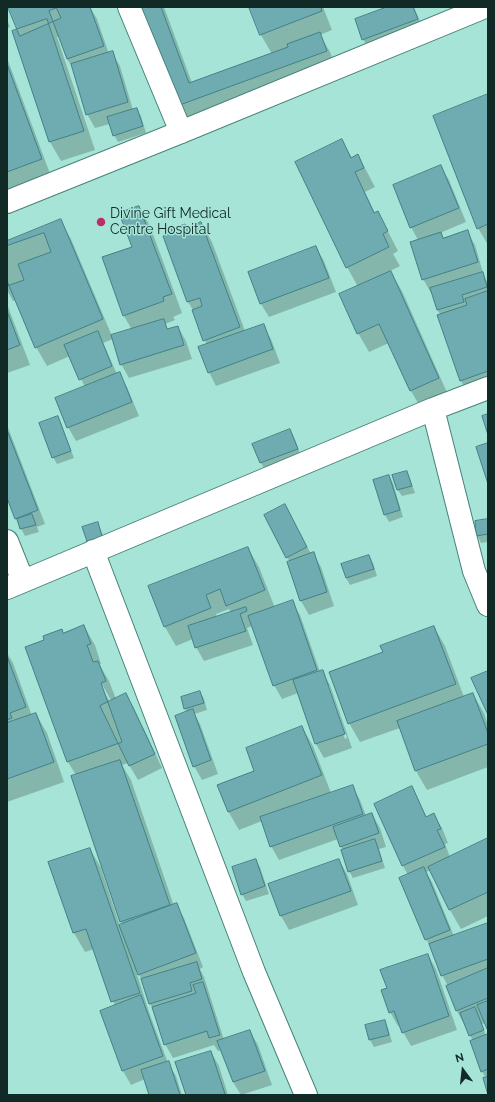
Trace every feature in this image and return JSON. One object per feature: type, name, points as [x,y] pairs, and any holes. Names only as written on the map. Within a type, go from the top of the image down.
[{"type":"street","points":[[129,7],[181,132]]},
{"type":"street","points":[[7,202],[486,7]]},
{"type":"street","points":[[7,541],[15,584],[433,409],[488,388]]},
{"type":"street","points":[[433,409],[474,571],[488,605]]},
{"type":"street","points":[[93,551],[251,964],[306,1095]]},
{"type":"building","points":[[8,7],[56,7],[61,18],[20,36]]},
{"type":"building","points":[[59,7],[90,7],[104,46],[67,59],[49,11]]},
{"type":"building","points":[[141,7],[161,7],[189,83],[288,47],[287,44],[320,32],[327,51],[177,106]]},
{"type":"building","points":[[249,7],[321,7],[322,11],[260,35]]},
{"type":"building","points":[[387,7],[413,7],[418,19],[362,40],[355,19]]},
{"type":"building","points":[[47,19],[84,131],[49,142],[12,31]]},
{"type":"building","points":[[113,51],[128,102],[86,115],[71,64]]},
{"type":"building","points":[[7,64],[42,159],[7,172]]},
{"type":"building","points":[[488,94],[488,224],[477,229],[433,116]]},
{"type":"building","points":[[137,108],[143,126],[113,136],[107,117]]},
{"type":"building","points":[[342,139],[351,158],[358,154],[364,168],[355,172],[374,213],[378,211],[388,231],[383,234],[389,247],[346,268],[295,162]]},
{"type":"building","points":[[441,165],[459,208],[410,228],[393,185]]},
{"type":"building","points":[[139,206],[172,294],[163,297],[164,301],[123,316],[102,257],[132,247],[119,213]]},
{"type":"building","points":[[61,219],[103,319],[35,348],[7,281],[7,241]]},
{"type":"building","points":[[201,222],[240,327],[203,341],[192,310],[202,306],[200,298],[187,302],[163,236],[172,232],[171,229],[185,224],[187,228]]},
{"type":"building","points":[[468,230],[478,262],[422,280],[410,242],[441,232],[443,238]]},
{"type":"building","points":[[44,233],[51,252],[18,264],[24,280],[7,286],[7,246]]},
{"type":"building","points":[[316,246],[329,278],[260,304],[248,272]]},
{"type":"building","points":[[391,271],[439,378],[410,391],[379,324],[357,334],[339,294]]},
{"type":"building","points":[[483,272],[487,287],[462,295],[464,302],[437,310],[430,288]]},
{"type":"building","points":[[488,291],[488,371],[460,381],[437,315],[467,305],[465,299]]},
{"type":"building","points":[[7,311],[20,345],[7,350]]},
{"type":"building","points":[[164,319],[167,329],[178,326],[184,345],[120,365],[111,335]]},
{"type":"building","points":[[264,324],[273,349],[208,373],[198,347]]},
{"type":"building","points":[[98,331],[112,366],[79,380],[64,345]]},
{"type":"building","points":[[120,372],[132,402],[67,428],[55,398]]},
{"type":"building","points":[[488,414],[488,435],[482,416]]},
{"type":"building","points":[[58,416],[71,451],[52,458],[39,423]]},
{"type":"building","points":[[290,429],[298,449],[260,463],[252,444]]},
{"type":"building","points":[[7,430],[38,510],[15,519],[7,498]]},
{"type":"building","points":[[488,443],[488,484],[476,447]]},
{"type":"building","points":[[407,471],[412,486],[397,490],[392,475]]},
{"type":"building","points":[[389,475],[400,510],[384,515],[373,480]]},
{"type":"building","points":[[285,504],[307,547],[286,558],[264,515]]},
{"type":"building","points":[[32,514],[36,525],[20,529],[17,519]]},
{"type":"building","points":[[488,519],[488,534],[476,536],[475,521]]},
{"type":"building","points":[[98,522],[103,540],[88,544],[82,527]]},
{"type":"building","points":[[248,547],[265,590],[226,606],[220,589],[206,595],[211,608],[164,627],[148,586]]},
{"type":"building","points":[[314,552],[327,592],[300,601],[287,562]]},
{"type":"building","points":[[369,555],[374,569],[346,578],[341,564]]},
{"type":"building","points":[[293,600],[317,670],[273,686],[248,616]]},
{"type":"building","points":[[246,607],[247,611],[240,614],[246,631],[195,648],[188,626]]},
{"type":"building","points":[[84,625],[91,644],[87,645],[93,662],[98,661],[106,681],[101,683],[122,742],[67,762],[25,647],[44,640],[43,636],[62,629],[63,633]]},
{"type":"building","points":[[434,626],[456,684],[348,724],[329,672],[383,652],[380,646]]},
{"type":"building","points":[[7,656],[26,707],[10,713],[12,718],[7,720]]},
{"type":"building","points":[[323,670],[345,734],[315,744],[293,680]]},
{"type":"building","points":[[488,671],[488,715],[471,678]]},
{"type":"building","points":[[200,691],[204,703],[184,709],[181,697]]},
{"type":"building","points":[[126,693],[155,754],[129,766],[100,706]]},
{"type":"building","points":[[473,693],[488,733],[488,744],[415,771],[397,721]]},
{"type":"building","points":[[193,709],[211,760],[193,767],[175,716]]},
{"type":"building","points":[[36,713],[54,762],[7,779],[7,723]]},
{"type":"building","points":[[302,726],[322,775],[228,812],[217,785],[254,771],[246,748]]},
{"type":"building","points":[[120,760],[170,905],[120,922],[71,776]]},
{"type":"building","points":[[353,785],[363,814],[270,847],[260,817]]},
{"type":"building","points":[[412,786],[426,817],[434,813],[441,829],[437,830],[445,847],[402,866],[374,804]]},
{"type":"building","points":[[372,813],[379,833],[340,847],[333,827]]},
{"type":"building","points":[[488,838],[488,892],[449,910],[428,867]]},
{"type":"building","points":[[375,839],[382,861],[348,872],[341,850]]},
{"type":"building","points":[[90,848],[140,993],[111,1002],[86,929],[73,933],[48,862]]},
{"type":"building","points":[[256,859],[265,886],[241,895],[232,867]]},
{"type":"building","points":[[339,859],[351,891],[280,916],[268,884]]},
{"type":"building","points":[[424,867],[450,930],[425,940],[399,878]]},
{"type":"building","points":[[177,903],[196,953],[138,975],[119,925]]},
{"type":"building","points":[[488,923],[488,959],[441,976],[429,944]]},
{"type":"building","points":[[428,954],[449,1016],[402,1033],[394,1011],[389,1013],[381,990],[387,988],[380,970]]},
{"type":"building","points":[[197,962],[202,979],[190,983],[192,991],[149,1004],[141,979]]},
{"type":"building","points":[[488,968],[488,998],[456,1011],[446,986]]},
{"type":"building","points":[[203,982],[220,1035],[209,1038],[207,1031],[164,1045],[152,1007],[196,993],[193,985]]},
{"type":"building","points":[[141,995],[163,1056],[122,1071],[100,1011]]},
{"type":"building","points":[[488,1001],[488,1029],[487,1029],[477,1005]]},
{"type":"building","points":[[475,1007],[484,1030],[469,1036],[460,1013]]},
{"type":"building","points":[[385,1020],[389,1035],[369,1040],[365,1025]]},
{"type":"building","points":[[250,1030],[265,1071],[233,1082],[217,1041]]},
{"type":"building","points":[[488,1034],[488,1069],[481,1072],[470,1041]]},
{"type":"building","points":[[211,1051],[225,1094],[186,1095],[175,1062]]},
{"type":"building","points":[[169,1061],[180,1095],[149,1095],[141,1070]]},
{"type":"building","points":[[488,1077],[488,1095],[483,1078]]},
{"type":"place","name":"Divine Gift Medical Centre Hospital","points":[[101,222]]}]
